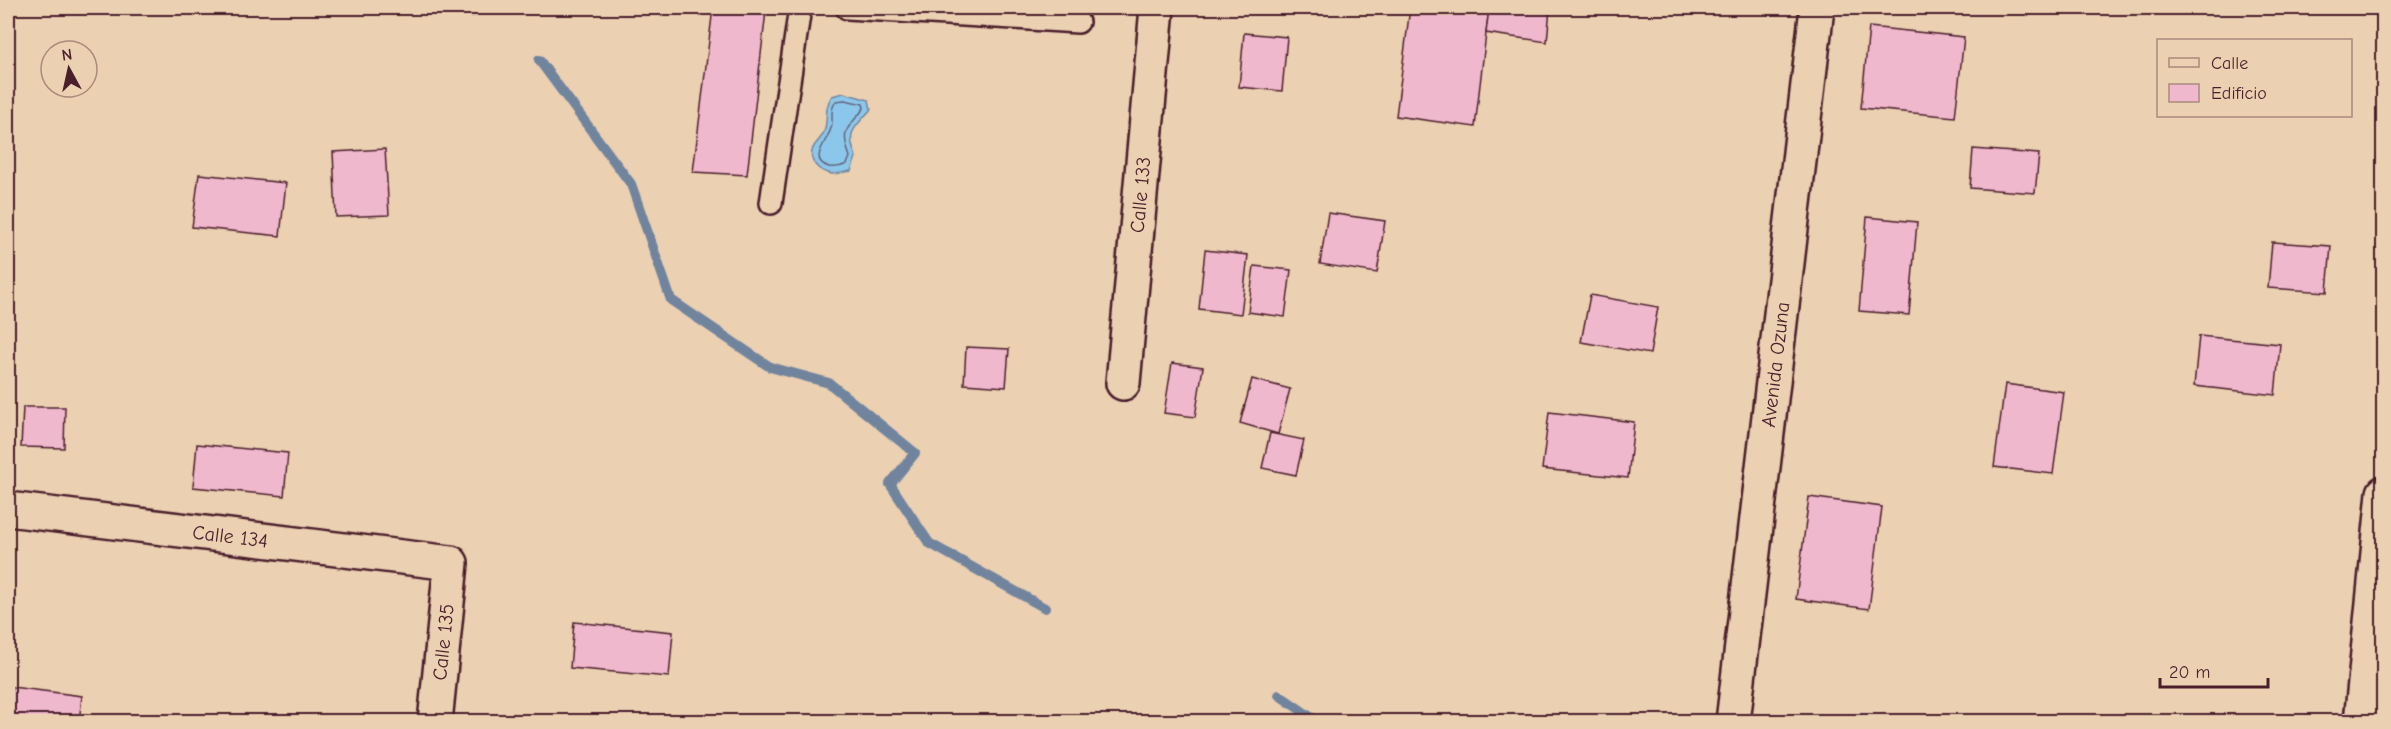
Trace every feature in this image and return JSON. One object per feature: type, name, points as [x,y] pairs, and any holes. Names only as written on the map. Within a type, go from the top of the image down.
[{"type":"street","name":"Calle 133","points":[[1123,383],[1157,8]]},
{"type":"street","name":"Avenida Ozuna","points":[[1733,722],[1817,8]]},
{"type":"street","points":[[2361,722],[2384,493]]},
{"type":"street","name":"Calle 134","points":[[8,509],[451,563]]},
{"type":"street","name":"Calle 135","points":[[435,722],[451,563]]},
{"type":"lane","points":[[771,203],[800,8]]},
{"type":"lane","points":[[847,8],[1078,22]]},
{"type":"water","points":[[844,93],[869,100],[871,109],[853,130],[851,141],[856,157],[851,171],[832,174],[816,166],[812,153],[824,132],[829,101],[832,96]]},
{"type":"building","points":[[713,8],[766,11],[747,175],[693,172]]},
{"type":"building","points":[[740,8],[767,8],[766,11]]},
{"type":"building","points":[[1410,8],[1489,8],[1475,127],[1396,116]]},
{"type":"building","points":[[1489,8],[1550,8],[1547,42],[1486,33]]},
{"type":"building","points":[[1869,27],[1964,37],[1955,117],[1861,108]]},
{"type":"building","points":[[1244,33],[1287,37],[1282,91],[1239,87]]},
{"type":"building","points":[[385,149],[389,215],[336,217],[333,152]]},
{"type":"building","points":[[1973,149],[2039,154],[2035,193],[1970,188]]},
{"type":"building","points":[[199,174],[286,183],[280,236],[192,227]]},
{"type":"building","points":[[1328,213],[1385,221],[1377,273],[1320,264]]},
{"type":"building","points":[[1867,217],[1917,222],[1909,315],[1859,311]]},
{"type":"building","points":[[2272,242],[2331,246],[2327,292],[2268,288]]},
{"type":"building","points":[[1205,250],[1248,255],[1241,314],[1199,309]]},
{"type":"building","points":[[8,258],[11,259],[8,288]]},
{"type":"building","points":[[1254,266],[1291,270],[1285,317],[1248,312]]},
{"type":"building","points":[[1590,295],[1658,307],[1650,354],[1581,342]]},
{"type":"building","points":[[2199,336],[2280,344],[2275,395],[2194,386]]},
{"type":"building","points":[[966,347],[1009,349],[1006,387],[964,384]]},
{"type":"building","points":[[1172,363],[1203,367],[1195,417],[1164,413]]},
{"type":"building","points":[[1252,379],[1290,389],[1278,434],[1240,423]]},
{"type":"building","points":[[2005,384],[2064,392],[2053,474],[1994,467]]},
{"type":"building","points":[[23,407],[65,407],[64,448],[21,447]]},
{"type":"building","points":[[1549,412],[1634,422],[1628,478],[1542,469]]},
{"type":"building","points":[[1270,433],[1304,440],[1296,475],[1262,468]]},
{"type":"building","points":[[197,444],[288,453],[284,496],[193,487]]},
{"type":"building","points":[[1809,497],[1882,507],[1869,609],[1796,599]]},
{"type":"building","points":[[574,622],[673,632],[669,677],[570,668]]},
{"type":"building","points":[[12,687],[82,696],[79,722],[8,722]]},
{"type":"waterway","points":[[465,8],[473,12]]},
{"type":"waterway","points":[[539,60],[631,184],[671,300],[770,367],[829,383],[915,453],[890,484],[929,543],[1045,608]]},
{"type":"waterway","points":[[1279,695],[1318,722]]}]
